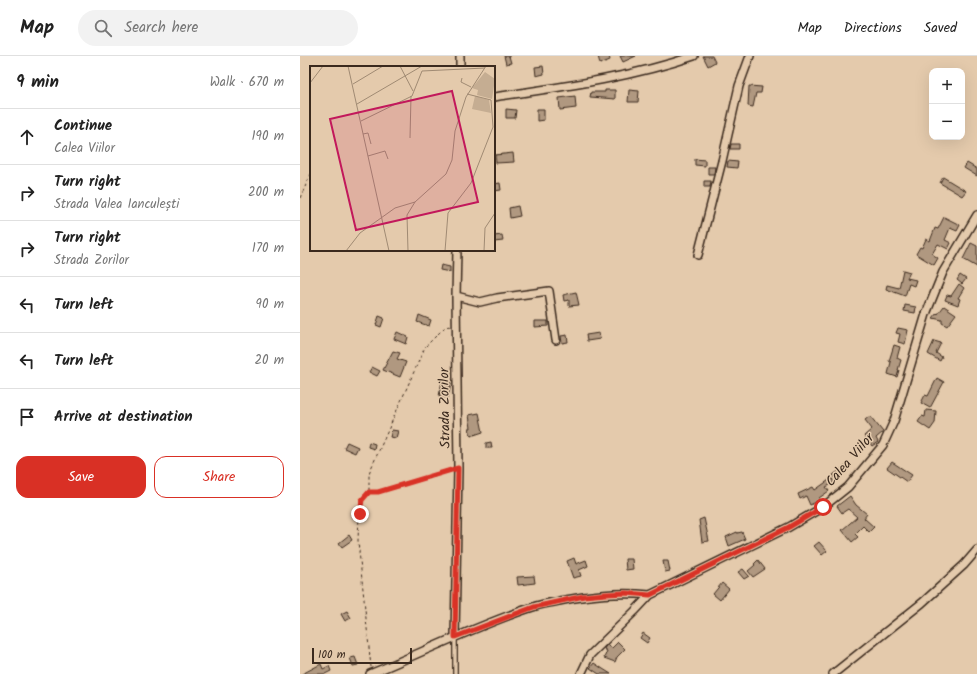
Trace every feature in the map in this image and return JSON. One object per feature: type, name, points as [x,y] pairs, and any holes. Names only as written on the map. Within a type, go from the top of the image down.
[{"type":"street","points":[[495,97],[586,83],[648,69],[694,56]]},
{"type":"street","points":[[698,255],[739,86],[750,56]]},
{"type":"street","name":"Calea Viilor","points":[[581,674],[590,655],[636,611],[650,595],[789,527],[823,507],[848,487],[883,445],[894,421],[926,314],[943,272],[977,216]]},
{"type":"street","name":"Strada Zorilor","points":[[455,637],[458,468],[457,251]]},
{"type":"street","points":[[456,296],[480,302],[497,298],[549,291],[556,340]]},
{"type":"street","points":[[832,674],[922,603],[964,566],[977,550]]},
{"type":"street","points":[[371,674],[455,637],[534,607],[584,596],[626,593],[650,595]]},
{"type":"lane","points":[[455,637],[455,674]]},
{"type":"path","points":[[300,198],[310,176]]},
{"type":"path","points":[[371,674],[358,541],[362,500],[369,492],[369,473],[425,347],[445,327],[457,326]]},
{"type":"path","points":[[369,492],[378,492],[458,468]]},
{"type":"building","points":[[504,56],[509,56],[511,63],[506,64]]},
{"type":"building","points":[[598,56],[609,56],[610,60],[600,64]]},
{"type":"building","points":[[620,56],[636,56],[623,62]]},
{"type":"building","points":[[703,56],[712,56],[715,62],[708,66]]},
{"type":"building","points":[[543,66],[544,74],[536,76],[535,67]]},
{"type":"building","points":[[749,86],[762,87],[761,93],[756,93],[753,107],[748,106]]},
{"type":"building","points":[[605,90],[615,90],[615,99],[590,97],[591,92],[605,92]]},
{"type":"building","points":[[629,90],[639,91],[638,102],[628,102]]},
{"type":"building","points":[[575,96],[576,108],[560,110],[559,98]]},
{"type":"building","points":[[506,109],[516,110],[515,118],[506,118]]},
{"type":"building","points":[[537,109],[544,109],[544,120],[537,121]]},
{"type":"building","points":[[731,144],[739,144],[739,149],[730,149]]},
{"type":"building","points":[[513,153],[514,162],[496,163],[495,155]]},
{"type":"building","points":[[695,159],[705,160],[705,166],[695,165]]},
{"type":"building","points":[[728,161],[738,162],[737,168],[727,167]]},
{"type":"building","points":[[967,163],[977,169],[977,176],[964,168]]},
{"type":"building","points":[[708,167],[715,167],[714,174],[708,174]]},
{"type":"building","points":[[943,177],[966,191],[962,196],[940,183]]},
{"type":"building","points":[[704,181],[711,181],[710,187],[704,187]]},
{"type":"building","points":[[500,183],[501,190],[495,191],[495,184]]},
{"type":"building","points":[[518,206],[520,216],[510,218],[509,208]]},
{"type":"building","points":[[944,217],[960,225],[957,231],[950,228],[945,240],[951,243],[948,249],[938,244],[932,254],[938,258],[934,265],[916,254],[920,247],[922,248],[926,239],[930,241],[935,228],[938,229]]},
{"type":"building","points":[[502,235],[503,241],[495,242],[495,236]]},
{"type":"building","points":[[971,243],[977,246],[977,267],[963,259]]},
{"type":"building","points":[[441,265],[450,267],[450,272],[440,270]]},
{"type":"building","points":[[903,270],[910,272],[907,278],[916,280],[914,286],[909,284],[905,296],[886,289],[887,285],[899,288]]},
{"type":"building","points":[[960,275],[966,279],[962,284],[957,280]]},
{"type":"building","points":[[959,284],[964,288],[958,298],[960,299],[958,305],[945,300],[947,295],[951,296]]},
{"type":"building","points":[[576,292],[579,305],[569,306],[569,300],[564,301],[563,295]]},
{"type":"building","points":[[905,305],[916,307],[915,313],[904,311]]},
{"type":"building","points":[[944,306],[956,314],[947,326],[942,323],[942,320],[933,318]]},
{"type":"building","points":[[419,315],[431,320],[429,326],[417,322]]},
{"type":"building","points":[[379,316],[384,318],[381,327],[376,325]]},
{"type":"building","points":[[535,321],[548,321],[548,326],[535,327]]},
{"type":"building","points":[[898,328],[908,330],[905,344],[898,342],[900,334],[896,333]]},
{"type":"building","points":[[397,332],[408,337],[406,344],[394,339]]},
{"type":"building","points":[[599,333],[600,339],[587,341],[586,335]]},
{"type":"building","points":[[567,335],[568,342],[562,343],[561,336]]},
{"type":"building","points":[[934,341],[941,343],[936,353],[942,357],[940,361],[928,354]]},
{"type":"building","points":[[894,345],[900,347],[897,358],[901,360],[897,377],[888,374],[891,362],[889,361]]},
{"type":"building","points":[[393,351],[400,353],[397,359],[406,362],[400,377],[383,370]]},
{"type":"building","points":[[372,367],[380,371],[377,376],[369,372]]},
{"type":"building","points":[[937,378],[944,382],[930,408],[921,403],[925,395],[928,396]]},
{"type":"building","points":[[442,381],[451,383],[448,398],[439,396]]},
{"type":"building","points":[[926,410],[936,411],[935,423],[930,430],[918,422],[922,416],[925,417]]},
{"type":"building","points":[[479,413],[483,432],[471,436],[469,428],[471,428],[469,415]]},
{"type":"building","points":[[870,416],[883,432],[876,438],[878,442],[872,446],[864,436],[872,429],[865,420]]},
{"type":"building","points":[[392,430],[398,431],[396,438],[390,437]]},
{"type":"building","points":[[347,442],[358,447],[355,453],[344,448]]},
{"type":"building","points":[[369,442],[375,444],[374,449],[368,447]]},
{"type":"building","points":[[491,442],[492,448],[486,448],[486,443]]},
{"type":"building","points":[[892,462],[912,475],[907,482],[887,468]]},
{"type":"building","points":[[846,466],[848,469],[836,479],[833,475]]},
{"type":"building","points":[[832,478],[834,483],[826,487],[829,491],[819,498],[820,500],[810,505],[806,496],[800,499],[798,494],[813,487],[815,490]]},
{"type":"building","points":[[850,496],[856,505],[867,514],[864,518],[874,527],[869,532],[863,526],[855,534],[858,537],[852,542],[842,530],[857,517],[848,509],[842,513],[837,506]]},
{"type":"building","points":[[704,518],[709,541],[702,542],[699,520]]},
{"type":"building","points":[[737,532],[742,532],[745,539],[729,546],[726,537]]},
{"type":"building","points":[[349,535],[352,540],[342,547],[339,543]]},
{"type":"building","points":[[819,542],[827,551],[822,555],[814,546]]},
{"type":"building","points":[[574,558],[576,564],[586,560],[588,566],[579,570],[581,576],[573,578],[567,561]]},
{"type":"building","points":[[625,559],[632,559],[633,569],[626,570]]},
{"type":"building","points":[[758,560],[765,569],[753,577],[748,571]]},
{"type":"building","points":[[663,561],[668,561],[670,571],[665,572]]},
{"type":"building","points":[[743,569],[749,576],[744,579],[738,572]]},
{"type":"building","points":[[534,576],[535,583],[518,585],[517,577]]},
{"type":"building","points":[[722,583],[729,589],[720,600],[713,594]]},
{"type":"building","points":[[347,611],[351,618],[345,621],[341,614]]},
{"type":"building","points":[[643,633],[650,638],[647,643],[640,638]]},
{"type":"building","points":[[618,642],[625,649],[617,657],[615,662],[604,658],[607,651],[604,649],[605,647],[607,645],[612,648]]},
{"type":"building","points":[[355,657],[358,665],[353,666],[350,658]]},
{"type":"building","points":[[594,663],[611,674],[599,674],[590,668]]},
{"type":"building","points":[[321,664],[323,669],[329,666],[331,671],[325,674],[302,674]]},
{"type":"route","points":[[360,514],[362,500],[369,492],[378,492],[458,468],[455,637],[534,607],[584,596],[626,593],[650,595],[789,527],[823,507]]}]
